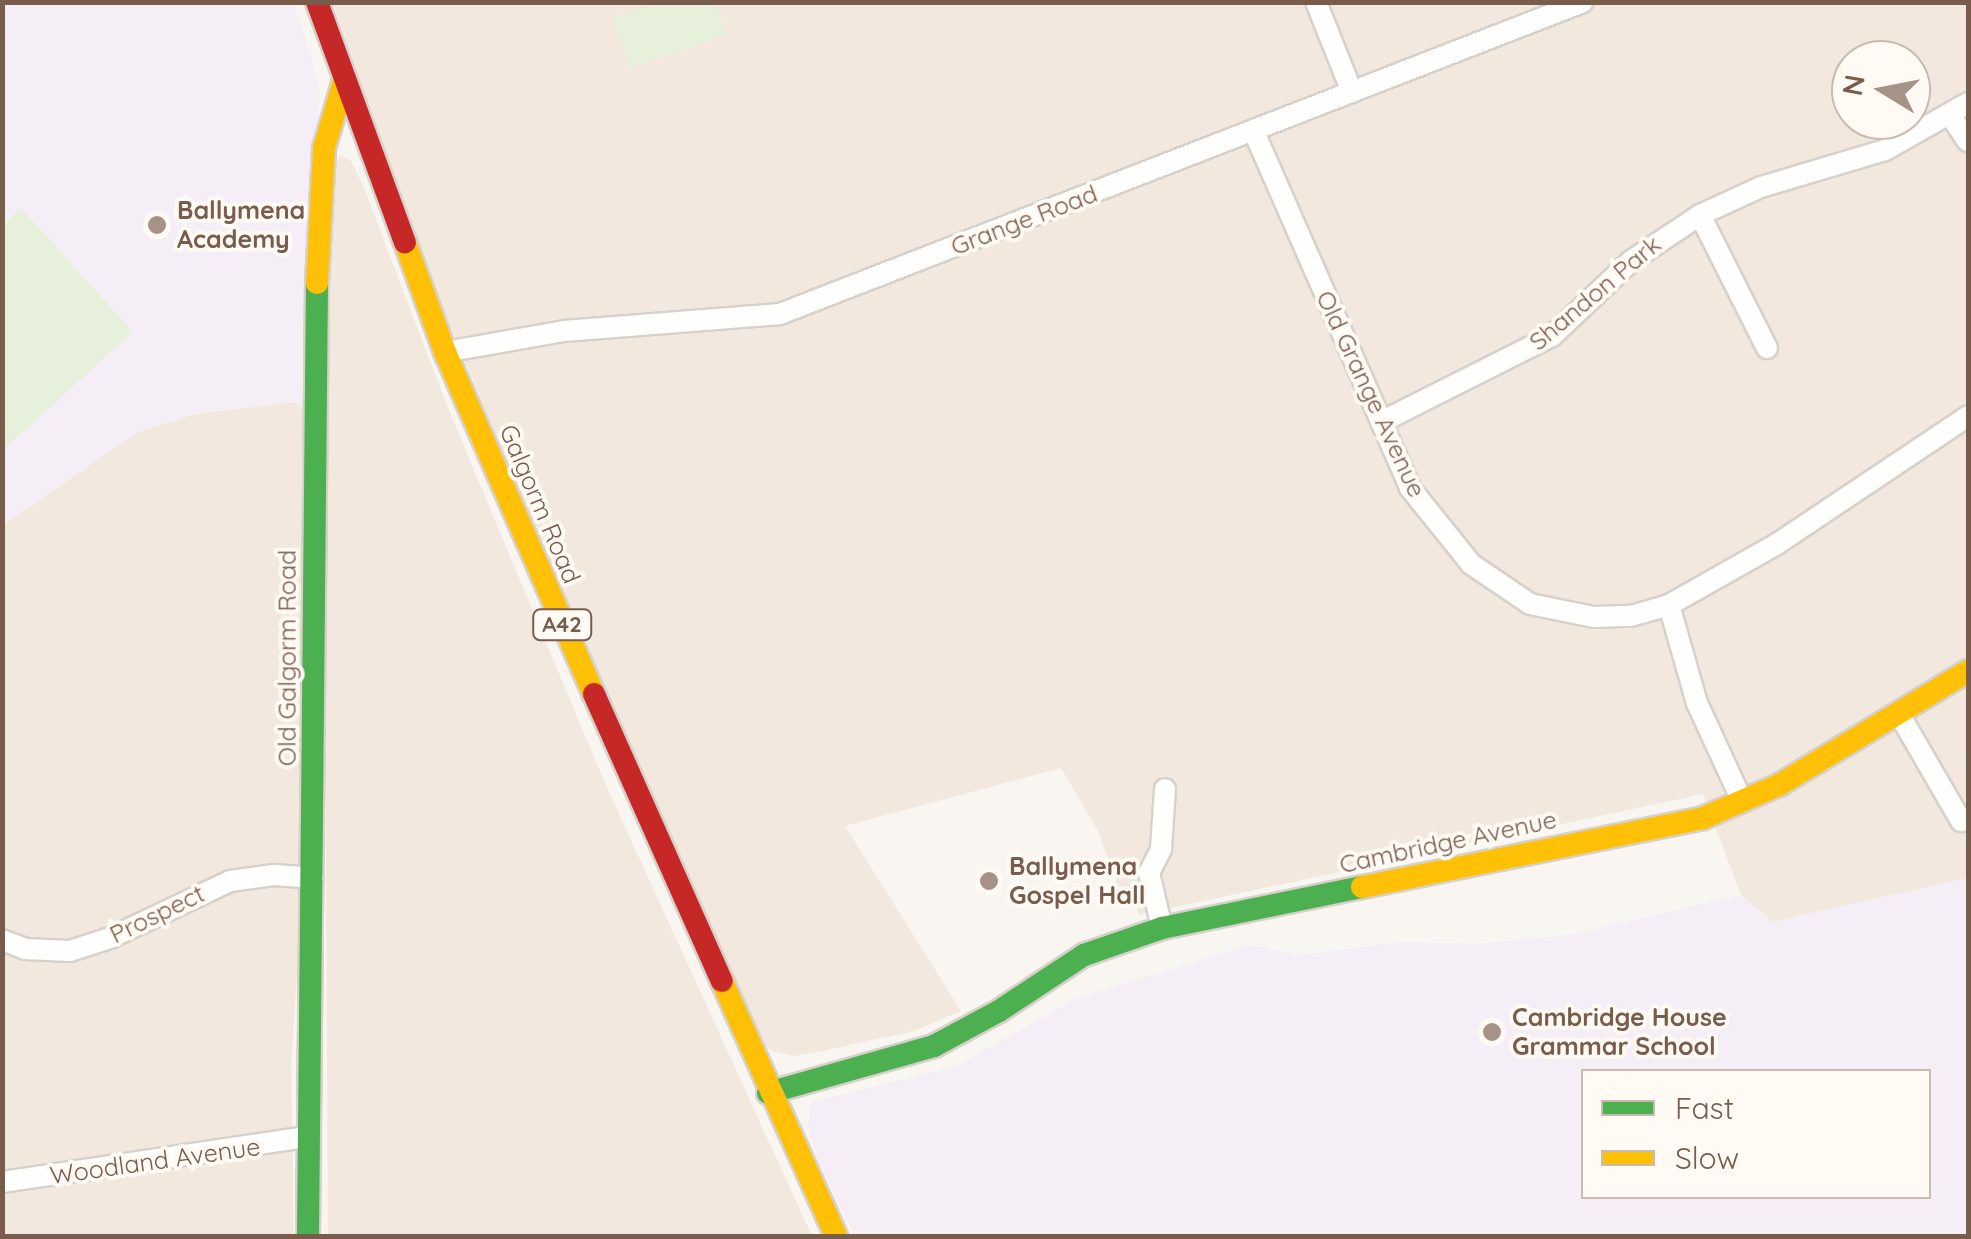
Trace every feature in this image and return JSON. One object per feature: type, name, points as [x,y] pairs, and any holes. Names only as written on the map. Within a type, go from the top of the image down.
[{"type":"street","name":"Galgorm Road","points":[[317,2],[343,84],[445,352],[768,1093],[836,1236]]},
{"type":"street","points":[[1316,2],[1352,92]]},
{"type":"street","name":"Grange Road","points":[[445,352],[564,330],[780,314],[1583,2]]},
{"type":"street","name":"Old Galgorm Road","points":[[308,1236],[317,267],[324,148],[343,84]]},
{"type":"street","name":"Shandon Park","points":[[1381,422],[1552,336],[1631,261],[1700,215],[1761,187],[1850,164],[1950,116],[1968,103]]},
{"type":"street","points":[[1950,116],[1968,142]]},
{"type":"street","name":"Old Grange Avenue","points":[[1254,132],[1410,488],[1444,535],[1500,587],[1530,604],[1594,618],[1631,616],[1669,605],[1777,544],[1968,416]]},
{"type":"street","points":[[1700,215],[1768,348]]},
{"type":"street","points":[[1669,605],[1697,703],[1742,801]]},
{"type":"street","name":"Cambridge Avenue","points":[[768,1093],[934,1046],[999,1011],[1084,955],[1162,928],[1703,818],[1779,785],[1968,671]]},
{"type":"street","points":[[1899,714],[1961,821]]},
{"type":"street","points":[[1162,928],[1149,873],[1162,849],[1165,789]]},
{"type":"street","name":"Prospect","points":[[2,940],[25,949],[70,951],[110,938],[230,881],[274,875],[313,878]]},
{"type":"street","name":"Woodland Avenue","points":[[2,1182],[306,1137]]},
{"type":"shaded area","name":"Ballymena Academy","points":[[3,3],[294,3],[320,88],[304,410],[294,402],[196,414],[138,432],[3,525]]},
{"type":"shaded area","points":[[333,3],[1968,3],[1968,878],[1772,922],[1741,895],[1703,794],[1138,915],[1137,899],[1122,897],[1098,831],[1061,768],[845,826],[961,1011],[914,1031],[794,1056],[772,1051],[762,1043],[604,694],[418,248]]},
{"type":"shaded area","points":[[341,155],[351,161],[364,188],[448,408],[604,781],[812,1236],[328,1236],[325,693],[331,208],[336,163]]},
{"type":"shaded area","points":[[295,401],[304,410],[297,973],[291,1069],[294,1236],[3,1236],[2,525],[138,432],[196,414]]},
{"type":"shaded area","name":"Cambridge House Grammar School","points":[[1968,878],[1968,1236],[855,1236],[817,1160],[808,1128],[812,1102],[955,1067],[1077,998],[1250,945],[1302,955],[1402,942],[1475,944],[1570,935],[1741,895],[1772,922]]},
{"type":"green space","points":[[658,2],[715,3],[726,35],[630,68],[612,18]]},
{"type":"green space","points":[[21,208],[133,332],[3,450],[3,225]]},
{"type":"traffic: fast","points":[[308,1236],[317,283]]},
{"type":"traffic: fast","points":[[768,1093],[934,1046],[999,1011],[1084,955],[1162,928],[1362,887]]},
{"type":"traffic: slow","points":[[317,283],[324,148],[343,84]]},
{"type":"traffic: slow","points":[[405,242],[445,352],[594,694]]},
{"type":"traffic: slow","points":[[1362,887],[1703,818],[1779,785],[1968,671]]},
{"type":"traffic: slow","points":[[722,981],[836,1236]]},
{"type":"traffic: jam","points":[[317,2],[405,242]]},
{"type":"traffic: jam","points":[[594,694],[722,981]]},
{"type":"place","name":"Ballymena Academy","points":[[157,225]]},
{"type":"place","name":"Ballymena Gospel Hall","points":[[989,881]]},
{"type":"place","name":"Cambridge House Grammar School","points":[[1492,1032]]}]
